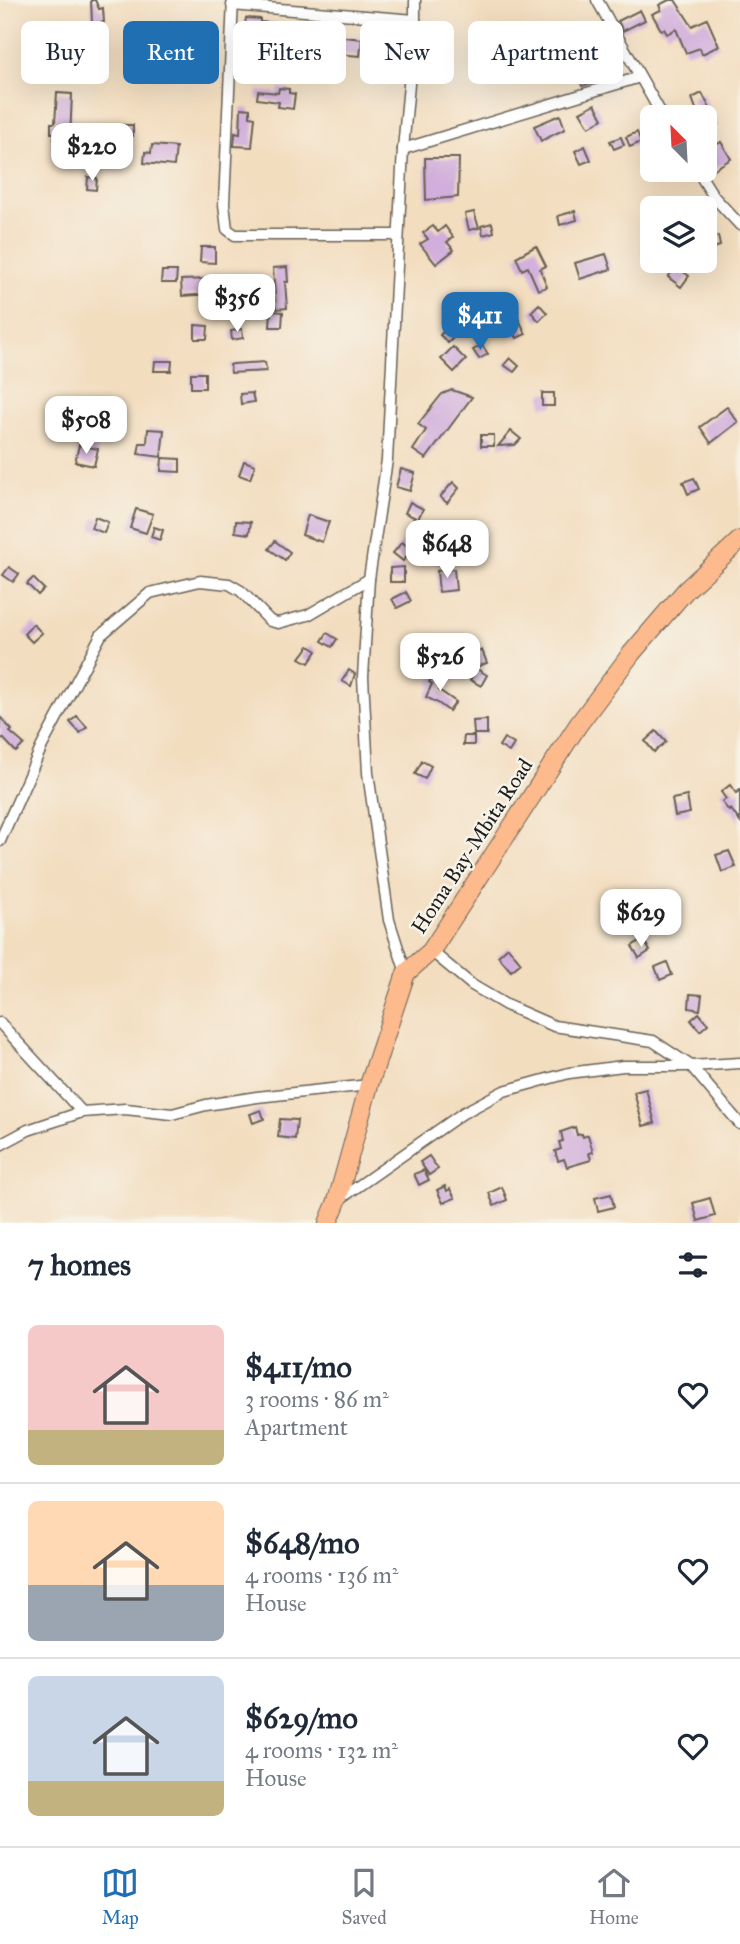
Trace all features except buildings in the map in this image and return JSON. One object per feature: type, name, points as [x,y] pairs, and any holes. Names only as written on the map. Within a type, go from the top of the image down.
[{"type":"highway","name":"Homa Bay-Mbita Road","points":[[406,973],[431,951],[578,725],[631,654],[687,590],[740,540]]},
{"type":"highway","points":[[328,1223],[406,973]]},
{"type":"street","points":[[406,973],[389,920],[368,773],[363,677],[364,625],[369,579],[387,460],[403,149],[415,0]]},
{"type":"street","points":[[597,0],[656,105]]},
{"type":"street","points":[[398,235],[235,235],[227,229],[224,204],[232,2],[415,20]]},
{"type":"street","points":[[403,149],[640,77]]},
{"type":"street","points":[[705,182],[714,197],[740,225]]},
{"type":"street","points":[[0,841],[42,746],[100,635],[150,593],[200,582],[229,584],[241,591],[270,621],[278,623],[308,615],[369,579]]},
{"type":"street","points":[[431,951],[472,985],[506,1005],[554,1026],[653,1041],[691,1066],[740,1124]]},
{"type":"street","points":[[0,1023],[82,1112]]},
{"type":"street","points":[[337,1201],[463,1113],[504,1091],[569,1073],[623,1066],[740,1063]]},
{"type":"street","points":[[0,1145],[28,1130],[82,1112],[125,1109],[172,1114],[206,1105],[257,1097],[369,1085]]}]
